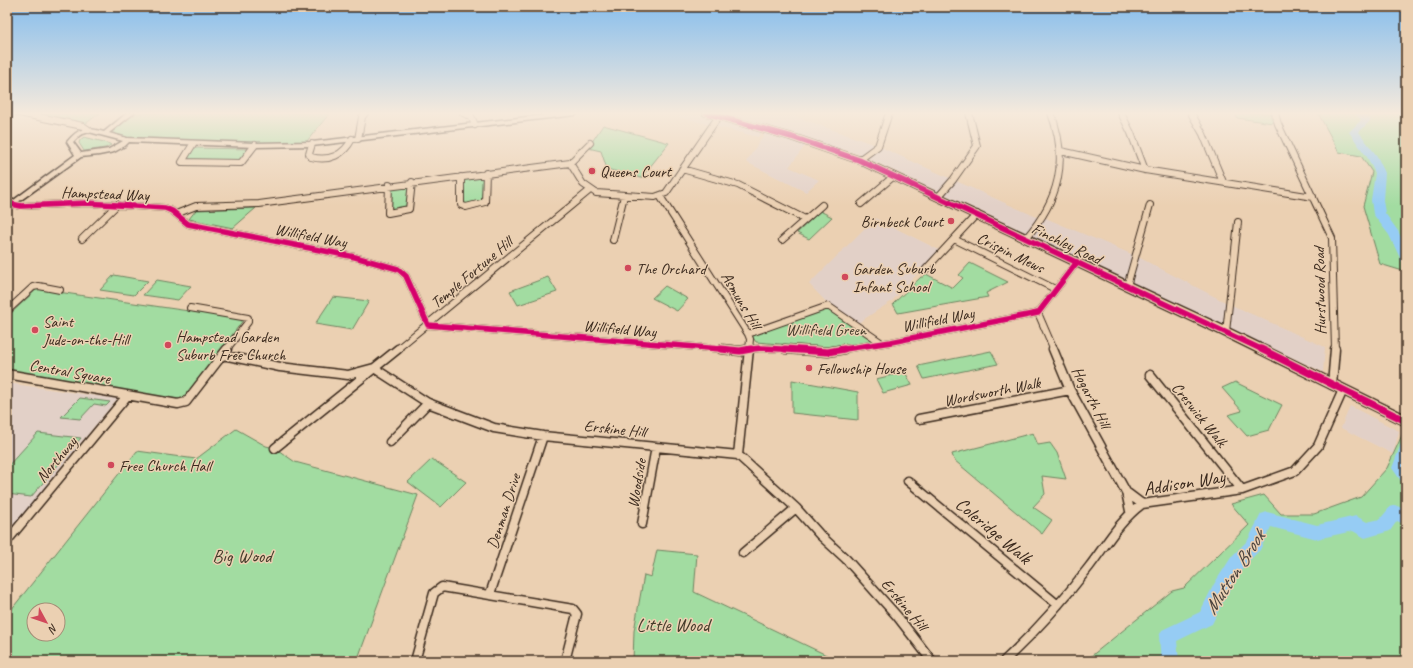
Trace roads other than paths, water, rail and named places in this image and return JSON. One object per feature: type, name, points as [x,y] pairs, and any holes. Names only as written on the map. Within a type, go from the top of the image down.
[{"type":"main road","name":"Finchley Road","points":[[813,144],[859,160],[939,196],[1226,332],[1406,421]]},
{"type":"street","points":[[72,144],[79,155]]},
{"type":"street","points":[[8,205],[79,155],[111,151],[122,147],[124,144]]},
{"type":"street","points":[[193,144],[182,162],[241,163],[255,145]]},
{"type":"street","points":[[204,144],[302,144]]},
{"type":"street","points":[[312,144],[309,154],[311,157],[322,158],[342,154],[351,144]]},
{"type":"street","points":[[176,214],[196,206],[258,204],[412,182],[570,163],[589,144]]},
{"type":"street","points":[[570,163],[585,188],[589,191],[624,196],[660,196],[666,193],[699,144]]},
{"type":"street","points":[[859,160],[879,144]]},
{"type":"street","points":[[939,196],[953,180],[977,146],[977,144]]},
{"type":"street","points":[[1026,238],[1043,216],[1055,192],[1060,171],[1061,151],[1060,144]]},
{"type":"street","points":[[1135,144],[1145,170]]},
{"type":"street","points":[[1207,144],[1222,182]]},
{"type":"street","name":"Hurstwood Road","points":[[1288,144],[1332,238],[1334,250],[1335,352],[1332,385]]},
{"type":"street","points":[[1061,151],[1145,170],[1313,197]]},
{"type":"street","points":[[682,169],[738,185],[805,219]]},
{"type":"street","points":[[461,177],[461,204],[466,207],[485,202],[486,173]]},
{"type":"street","points":[[861,204],[894,176]]},
{"type":"street","points":[[390,185],[388,213],[409,209],[412,182]]},
{"type":"street","name":"Temple Fortune Hill","points":[[275,448],[428,325],[589,191]]},
{"type":"street","points":[[613,240],[624,196]]},
{"type":"street","name":"Asmuns Hill","points":[[660,196],[748,334],[750,344],[744,415],[738,455]]},
{"type":"street","name":"Hampstead Way","points":[[8,205],[21,206],[87,203],[118,204],[165,208],[176,214]]},
{"type":"street","points":[[82,239],[118,204]]},
{"type":"street","points":[[782,240],[822,205]]},
{"type":"street","points":[[1127,286],[1150,205]]},
{"type":"street","name":"Willifield Way","points":[[176,214],[182,221],[188,224],[355,257],[398,269],[406,276],[428,325],[732,351],[761,348],[828,352],[1038,313]]},
{"type":"street","points":[[926,269],[977,214]]},
{"type":"street","points":[[1226,332],[1238,222]]},
{"type":"street","name":"Crispin Mews","points":[[954,240],[1055,289]]},
{"type":"street","points":[[1038,313],[1077,262]]},
{"type":"street","points":[[7,311],[33,287],[39,286],[60,290]]},
{"type":"street","name":"Willifield Way","points":[[748,334],[828,306],[882,343]]},
{"type":"street","points":[[190,308],[248,318],[248,322],[223,355],[280,367],[348,375],[374,368]]},
{"type":"street","name":"Hogarth Hill","points":[[1038,313],[1070,390],[1126,492],[1130,511]]},
{"type":"street","name":"Central Square","points":[[7,374],[178,404],[186,402],[223,355]]},
{"type":"street","name":"Erskine Hill","points":[[374,368],[428,402],[494,428],[543,436],[738,455],[796,508],[820,535],[846,559],[932,661]]},
{"type":"street","name":"Creswick Walk","points":[[1150,375],[1242,490]]},
{"type":"street","name":"Wordsworth Walk","points":[[919,419],[1070,390]]},
{"type":"street","name":"Addison Way","points":[[1004,661],[1058,605],[1090,567],[1130,511],[1142,504],[1242,490],[1295,471],[1318,446],[1343,390]]},
{"type":"street","name":"Northway","points":[[7,541],[127,396]]},
{"type":"street","points":[[390,442],[428,402]]},
{"type":"street","name":"Denman Drive","points":[[490,594],[543,436]]},
{"type":"street","name":"Woodside","points":[[642,524],[656,448]]},
{"type":"street","name":"Coleridge Walk","points":[[908,481],[1058,605]]},
{"type":"street","name":"Hogarth Hill","points":[[1126,492],[1142,504]]},
{"type":"street","points":[[743,553],[796,508]]},
{"type":"street","points":[[415,661],[434,593],[442,587],[573,608],[577,611],[565,661]]},
{"type":"waterway","name":"Mutton Brook","points":[[1363,144],[1372,156],[1380,173],[1380,185],[1377,200],[1379,214],[1394,234],[1406,259]]},
{"type":"waterway","name":"Mutton Brook","points":[[1406,448],[1399,468],[1406,476]]},
{"type":"waterway","name":"Mutton Brook","points":[[1170,661],[1168,636],[1206,618],[1220,590],[1238,561],[1254,545],[1267,519],[1317,532],[1356,523],[1365,531],[1373,527],[1384,526],[1395,512],[1406,518]]},
{"type":"place","name":"Queens Court","points":[[592,171]]},
{"type":"place","name":"Birnbeck Court","points":[[951,221]]},
{"type":"place","name":"The Orchard","points":[[628,268]]},
{"type":"place","name":"Garden Suburb Infant School","points":[[845,277]]},
{"type":"place","name":"Saint Jude-on-the-Hill","points":[[35,330]]},
{"type":"place","name":"Hampstead Garden Suburb Free Church","points":[[168,345]]},
{"type":"place","name":"Fellowship House","points":[[809,368]]},
{"type":"place","name":"Free Church Hall","points":[[111,465]]},
{"type":"park label","name":"Willifield Green","points":[[826,329]]},
{"type":"park label","name":"Big Wood","points":[[242,555]]},
{"type":"park label","name":"Little Wood","points":[[673,624]]}]
